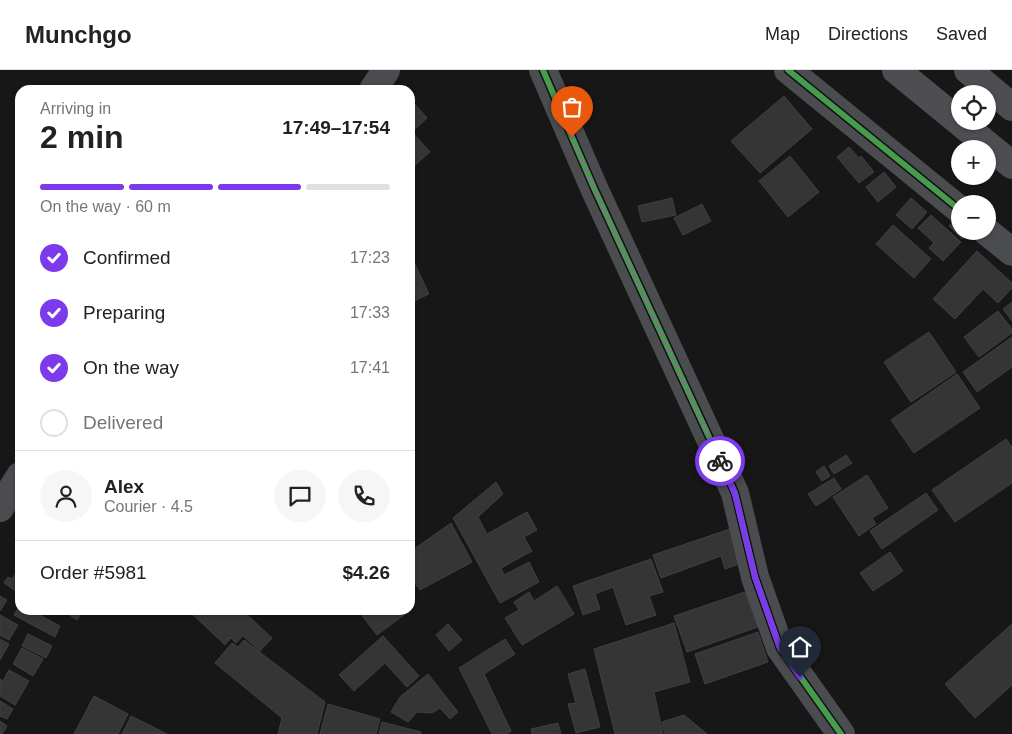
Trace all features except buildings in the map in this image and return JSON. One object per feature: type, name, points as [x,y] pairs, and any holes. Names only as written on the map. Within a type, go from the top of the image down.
[{"type":"highway","points":[[896,70],[1012,165]]},
{"type":"highway","points":[[968,70],[1012,107]]},
{"type":"street","points":[[376,85],[386,70]]},
{"type":"street","points":[[543,70],[594,188],[735,494],[755,577],[780,648],[841,734]]},
{"type":"street","points":[[788,70],[951,203]]},
{"type":"street","points":[[996,239],[1012,252]]},
{"type":"street","points":[[0,508],[15,484]]},
{"type":"cycle path","points":[[543,70],[594,188],[735,493],[755,577],[780,648],[841,734]]},
{"type":"cycle path","points":[[788,70],[951,203]]},
{"type":"way so far","points":[[572,137],[720,461]]},
{"type":"route","points":[[720,461],[735,494],[755,577],[780,648],[800,677]]}]
